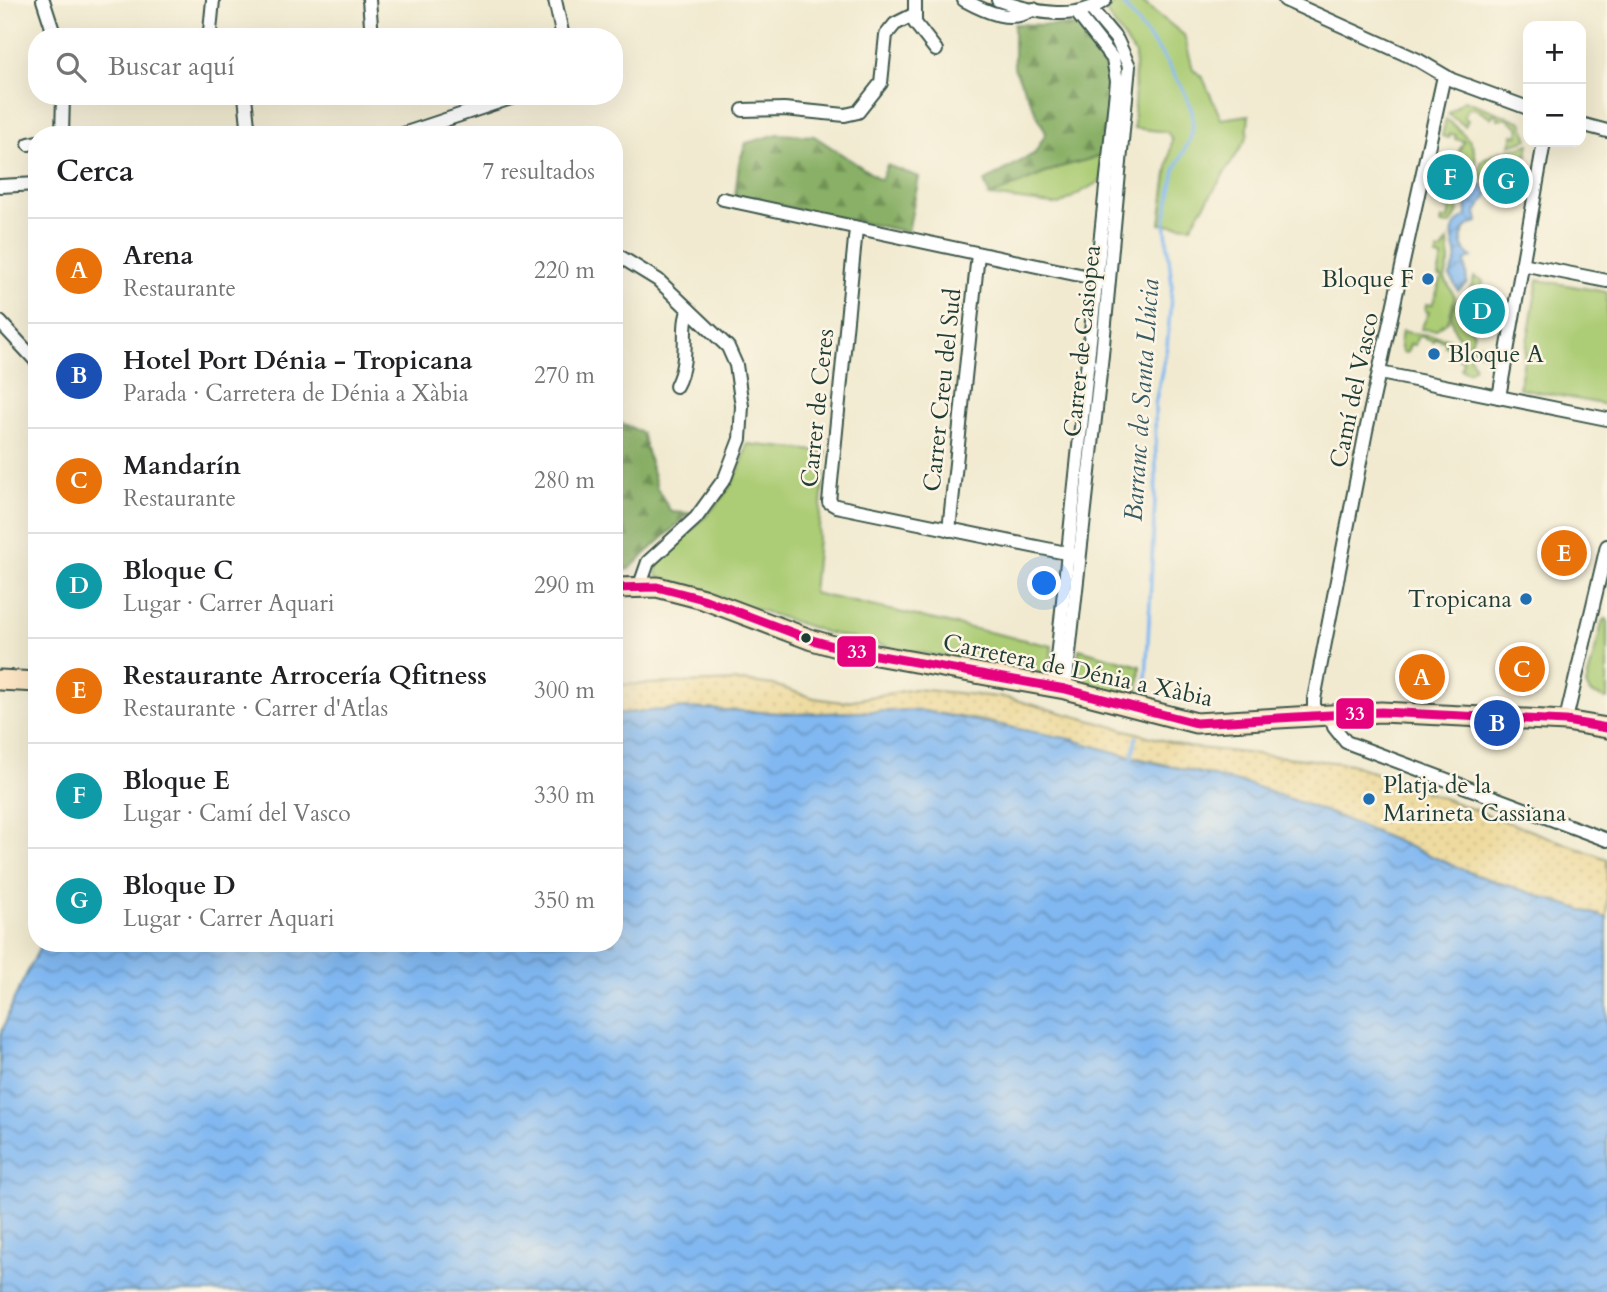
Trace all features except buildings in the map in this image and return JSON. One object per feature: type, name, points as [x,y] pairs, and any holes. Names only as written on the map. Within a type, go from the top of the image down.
[{"type":"street","points":[[43,0],[52,28]]},
{"type":"street","points":[[209,28],[213,0]]},
{"type":"street","points":[[369,0],[371,28]]},
{"type":"street","points":[[555,0],[561,28]]},
{"type":"street","points":[[915,0],[913,15],[936,50]]},
{"type":"street","points":[[964,0],[1005,16],[1023,16],[1034,9]]},
{"type":"street","points":[[998,0],[1034,9],[1077,13],[1098,5]]},
{"type":"street","points":[[1285,0],[1418,60],[1444,76],[1523,106]]},
{"type":"street","name":"Carrer de Casiopea","points":[[1059,688],[1129,66],[1098,5]]},
{"type":"street","name":"Carrer de Casiopea","points":[[1077,13],[1106,47],[1117,70],[1104,280]]},
{"type":"street","points":[[743,110],[784,109],[845,115],[858,112],[881,83],[886,35],[895,24],[913,15]]},
{"type":"street","name":"Camí del Vasco","points":[[1323,714],[1314,699],[1423,162],[1444,76]]},
{"type":"street","points":[[62,126],[63,105]]},
{"type":"street","points":[[245,105],[248,126]]},
{"type":"street","points":[[427,126],[490,105]]},
{"type":"street","points":[[1586,125],[1607,131]]},
{"type":"street","points":[[1499,397],[1543,147]]},
{"type":"street","points":[[0,186],[28,184]]},
{"type":"street","points":[[723,199],[1104,280]]},
{"type":"street","name":"Carrer de Ceres","points":[[856,229],[829,502],[836,506],[1074,555]]},
{"type":"street","name":"Carrer Creu del Sud","points":[[949,530],[978,254]]},
{"type":"street","points":[[623,258],[658,279],[716,335],[734,359],[742,406],[740,439],[731,466],[696,517],[648,562],[640,585]]},
{"type":"street","points":[[1522,264],[1607,281]]},
{"type":"street","points":[[676,386],[685,365],[685,318],[689,310]]},
{"type":"street","points":[[0,322],[28,352]]},
{"type":"street","points":[[1380,373],[1607,419]]},
{"type":"street","points":[[1568,711],[1607,546]]},
{"type":"street","name":"Carretera de Dénia a Xàbia","points":[[623,587],[640,585],[703,599],[812,640],[848,650],[1059,688],[1196,723],[1398,712],[1566,721],[1607,728]]},
{"type":"street","points":[[0,680],[28,682]]},
{"type":"street","name":"Carretera de Dénia a Xàbia","points":[[1501,717],[1532,712],[1568,711],[1607,718]]},
{"type":"street","points":[[1323,714],[1346,742],[1607,840]]},
{"type":"green space","points":[[1119,0],[1140,0],[1184,35],[1193,69],[1203,78],[1221,119],[1249,115],[1247,138],[1191,226],[1160,224],[1172,139],[1167,132],[1134,128],[1135,54],[1105,11]]},
{"type":"green space","points":[[1014,24],[1078,26],[1091,40],[1106,70],[1109,85],[1105,155],[1060,167],[990,196],[984,182],[1035,153],[1046,133],[1014,68]]},
{"type":"green space","points":[[1464,100],[1522,122],[1523,141],[1510,145],[1513,135],[1517,136],[1520,128],[1508,119],[1497,119],[1498,116],[1493,114],[1491,118],[1474,108],[1468,108],[1464,117],[1468,120],[1465,126],[1448,114]]},
{"type":"green space","points":[[1446,119],[1470,142],[1476,164],[1476,174],[1466,186],[1450,225],[1441,224],[1442,219],[1448,219],[1448,203],[1453,204],[1458,199],[1457,187],[1461,188],[1464,175],[1459,174],[1463,163],[1462,156],[1457,155],[1464,141],[1455,139],[1456,135],[1450,134],[1449,138],[1442,136]]},
{"type":"green space","points":[[778,134],[814,136],[881,180],[887,165],[919,177],[908,232],[735,196],[739,163],[746,143]]},
{"type":"green space","points":[[1523,146],[1528,147],[1527,156],[1510,153],[1509,158],[1498,160],[1492,183],[1495,184],[1495,189],[1489,188],[1480,173],[1481,162],[1500,152]]},
{"type":"green space","points":[[1105,155],[1102,180],[1059,205],[990,196],[1060,167]]},
{"type":"green space","points":[[1448,240],[1449,263],[1445,279],[1455,297],[1448,321],[1435,330],[1421,329],[1429,312],[1425,311],[1426,304],[1432,305],[1442,278],[1438,276],[1442,258],[1436,257]]},
{"type":"green space","points":[[1474,277],[1483,281],[1482,287],[1474,289],[1467,326],[1474,332],[1471,343],[1487,346],[1486,354],[1470,347],[1457,335],[1453,327],[1453,310],[1457,301],[1470,289]]},
{"type":"green space","points":[[1538,280],[1607,292],[1607,405],[1519,388]]},
{"type":"green space","points":[[1402,331],[1445,337],[1454,341],[1462,346],[1475,367],[1468,372],[1461,369],[1463,360],[1458,358],[1460,352],[1456,351],[1457,347],[1445,346],[1446,342],[1435,338],[1433,341],[1422,336],[1417,338],[1415,345],[1410,344],[1407,353],[1402,352]]},
{"type":"green space","points":[[623,424],[642,433],[657,488],[671,512],[690,513],[629,569],[623,571]]},
{"type":"green space","points":[[747,444],[826,452],[813,593],[1052,646],[1049,673],[1045,675],[894,648],[825,632],[658,576],[656,571],[659,561],[700,523],[724,495],[742,463]]},
{"type":"green space","points":[[1607,619],[1607,699],[1590,693],[1586,685],[1603,620]]},
{"type":"green space","points":[[1079,649],[1140,666],[1138,700],[1076,681]]},
{"type":"sand","name":"Platja de la Marineta Cassiana","points":[[742,681],[774,685],[814,698],[842,702],[915,689],[1008,698],[1188,747],[1351,764],[1607,859],[1607,918],[1476,875],[1332,814],[1251,785],[986,721],[918,710],[796,714],[687,708],[623,713],[623,685]]},
{"type":"water","points":[[1479,181],[1488,195],[1476,212],[1478,222],[1471,224],[1463,232],[1462,242],[1472,257],[1465,261],[1467,283],[1458,291],[1450,276],[1456,259],[1453,231],[1457,223],[1467,215],[1466,198],[1471,184]]},
{"type":"water","points":[[687,708],[796,714],[918,710],[1071,739],[1133,758],[1251,785],[1332,814],[1476,875],[1607,918],[1607,1292],[0,1292],[0,1037],[14,999],[38,952],[623,952],[623,713]]},
{"type":"waterway","name":"Barranc de Santa Llúcia","points":[[1120,0],[1163,56],[1184,91],[1192,111],[1193,125],[1191,137],[1175,170],[1165,221],[1172,285],[1167,346],[1155,404],[1156,479],[1145,702]]},
{"type":"waterway","name":"Barranc de Santa Llúcia","points":[[1132,758],[1136,737]]},
{"type":"transit line","name":"33","points":[[623,588],[657,587],[703,599],[812,640],[848,650],[1065,689],[1196,723],[1381,712],[1566,721],[1607,728]]},
{"type":"place","name":"Bloque E","points":[[1450,177]]},
{"type":"place","name":"Bloque D","points":[[1506,181]]},
{"type":"place","name":"Bloque F","points":[[1428,279]]},
{"type":"place","name":"Bloque C","points":[[1482,311]]},
{"type":"place","name":"Bloque A","points":[[1434,354]]},
{"type":"place","name":"Restaurante Arrocería Qfitness","points":[[1564,553]]},
{"type":"place","name":"Tropicana","points":[[1526,599]]},
{"type":"place","name":"Mandarín","points":[[1522,669]]},
{"type":"place","name":"Arena","points":[[1422,677]]},
{"type":"place","name":"Hotel Port Dénia - Tropicana","points":[[1497,723]]},
{"type":"place","name":"Platja de la Marineta Cassiana","points":[[1369,799]]}]
